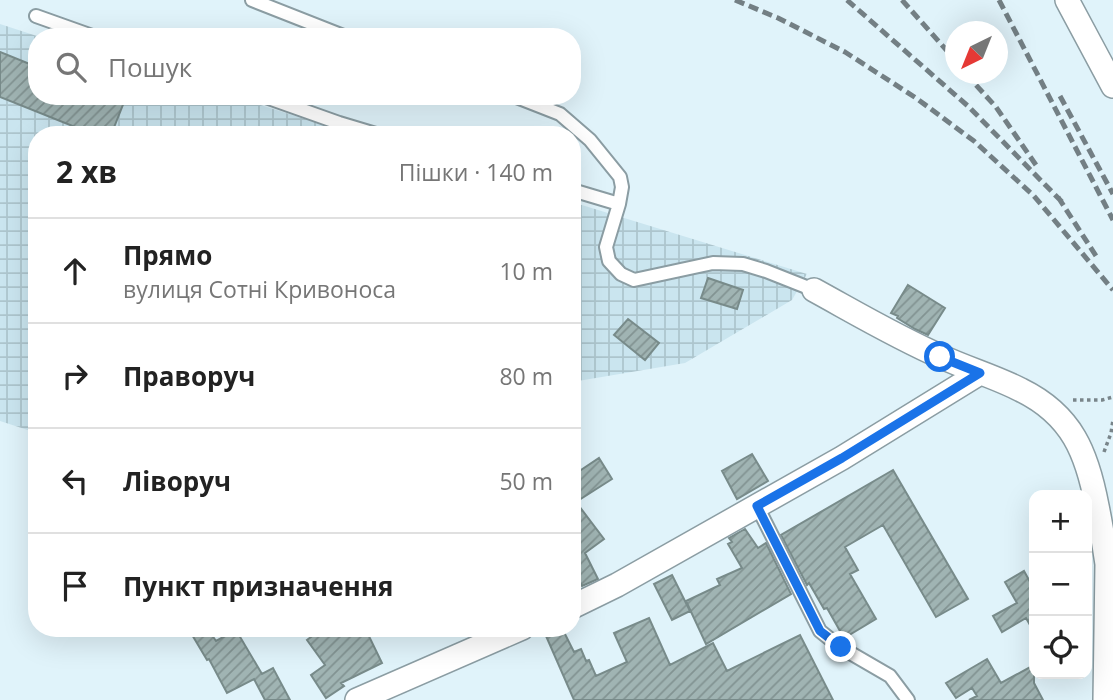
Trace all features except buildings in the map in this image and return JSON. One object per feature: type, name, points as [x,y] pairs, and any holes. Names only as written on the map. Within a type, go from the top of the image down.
[{"type":"street","points":[[1067,0],[1113,86]]},
{"type":"street","points":[[814,290],[940,357],[1007,383],[1040,401],[1068,428],[1087,462],[1107,564],[1104,700]]},
{"type":"street","points":[[581,603],[842,458],[980,373]]},
{"type":"street","points":[[357,700],[501,637]]},
{"type":"lane","points":[[251,0],[323,28]]},
{"type":"lane","points":[[36,16],[70,28]]},
{"type":"lane","points":[[288,105],[349,126]]},
{"type":"lane","points":[[537,105],[560,114],[574,126]]},
{"type":"lane","points":[[581,132],[620,177],[622,187],[619,204],[606,247],[609,261],[621,274],[634,280],[713,263],[743,264],[814,290]]},
{"type":"lane","points":[[581,193],[619,204]]},
{"type":"lane","points":[[757,506],[820,631],[841,647],[890,676],[908,700]]},
{"type":"shaded area","points":[[0,24],[28,33],[28,105],[261,105],[327,126],[28,126],[28,430],[0,421]]},
{"type":"shaded area","points":[[581,205],[807,274],[792,300],[685,363],[581,380]]},
{"type":"railway","points":[[735,0],[778,18],[845,52],[916,98],[974,141],[1034,196],[1113,290]]},
{"type":"railway","points":[[847,0],[969,107],[1063,203]]},
{"type":"railway","points":[[902,0],[945,49]]},
{"type":"railway","points":[[999,0],[1113,220]]},
{"type":"railway","points":[[975,84],[996,107],[1036,165]]},
{"type":"railway","points":[[1060,96],[1113,194]]},
{"type":"railway","points":[[1058,197],[1098,259]]},
{"type":"route","points":[[841,647],[820,631],[757,506],[842,458],[980,373],[940,357]]}]
